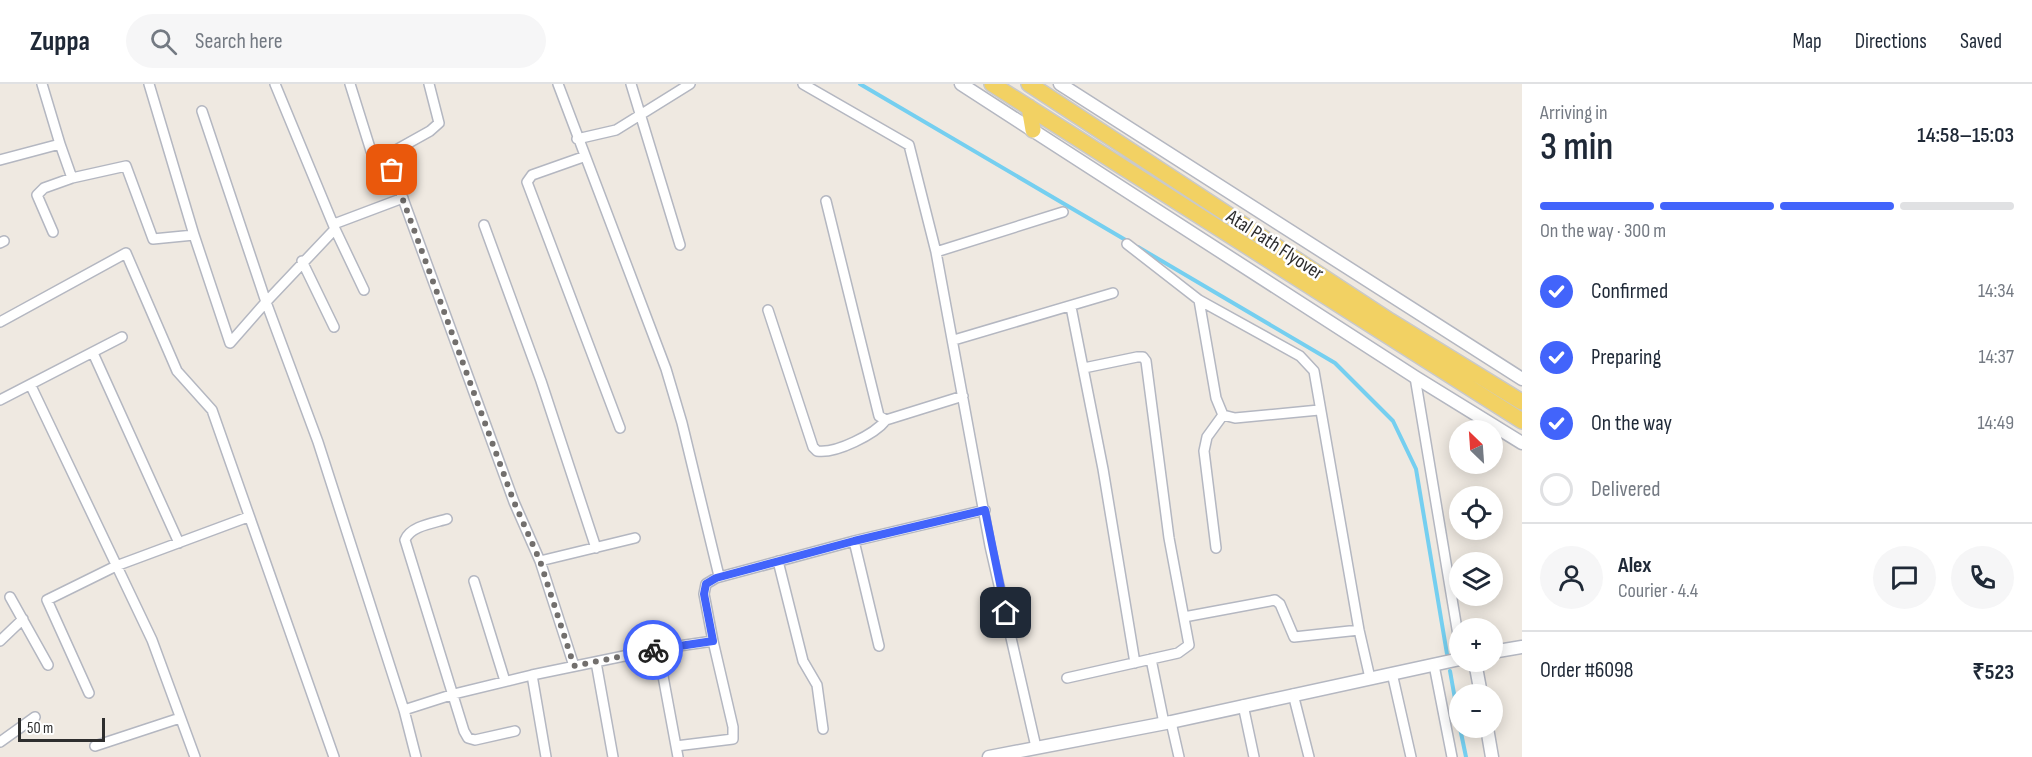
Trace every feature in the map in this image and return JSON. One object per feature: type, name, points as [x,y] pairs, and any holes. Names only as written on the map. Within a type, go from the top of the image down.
[{"type":"main road","name":"Atal Path Flyover","points":[[992,84],[1522,421]]},
{"type":"main road","name":"Atal Path Flyover","points":[[1029,84],[1390,321],[1522,402]]},
{"type":"main road","points":[[1029,108],[1033,130]]},
{"type":"street","points":[[42,84],[72,178]]},
{"type":"street","points":[[149,84],[170,163],[230,343],[335,227],[402,198]]},
{"type":"street","points":[[275,84],[364,291]]},
{"type":"street","points":[[350,84],[371,151],[376,156],[387,155],[430,131],[439,123],[429,84]]},
{"type":"street","points":[[558,84],[580,149],[666,369],[682,423],[719,576]]},
{"type":"street","points":[[631,84],[680,245]]},
{"type":"street","points":[[620,428],[527,182],[532,175],[642,116],[690,84]]},
{"type":"street","points":[[803,84],[909,145],[936,252],[954,340],[990,546],[1040,750]]},
{"type":"street","points":[[961,84],[1414,377],[1522,443]]},
{"type":"street","points":[[1060,84],[1522,379]]},
{"type":"street","points":[[202,111],[266,302],[318,442],[404,710],[416,757]]},
{"type":"street","points":[[0,160],[60,144]]},
{"type":"street","points":[[387,155],[514,502],[540,561],[574,666]]},
{"type":"street","points":[[53,232],[37,195],[44,188],[72,178],[126,166],[153,239],[194,236]]},
{"type":"street","points":[[826,201],[878,412],[881,418],[886,420]]},
{"type":"street","points":[[936,252],[1063,212]]},
{"type":"street","points":[[484,225],[541,381],[596,548]]},
{"type":"street","points":[[1127,244],[1199,300],[1307,361],[1317,381],[1319,410],[1359,630],[1370,678]]},
{"type":"street","points":[[0,322],[126,253],[177,371],[212,410],[248,517],[330,739],[334,757]]},
{"type":"street","points":[[302,261],[334,327]]},
{"type":"street","points":[[954,340],[1113,293]]},
{"type":"street","points":[[1199,300],[1216,398],[1223,415]]},
{"type":"street","points":[[1071,307],[1084,368],[1135,663]]},
{"type":"street","points":[[768,310],[813,447],[823,452],[874,433],[886,420],[963,396]]},
{"type":"street","points":[[0,400],[122,337]]},
{"type":"street","points":[[93,353],[179,543]]},
{"type":"street","points":[[1066,678],[1135,663],[1187,648],[1189,640],[1169,538],[1146,361],[1143,357],[1137,357],[1084,368]]},
{"type":"street","points":[[1414,377],[1455,618]]},
{"type":"street","points":[[31,386],[152,640],[195,757]]},
{"type":"street","points":[[1223,415],[1235,418],[1319,410]]},
{"type":"street","points":[[1216,548],[1204,451],[1207,437],[1223,415]]},
{"type":"street","points":[[676,746],[733,739],[733,727],[704,594],[706,584],[719,576],[985,510]]},
{"type":"street","points":[[88,693],[47,600],[116,566],[248,517]]},
{"type":"street","points":[[447,519],[414,529],[405,540],[468,738],[475,740],[516,731]]},
{"type":"street","points":[[540,561],[635,538]]},
{"type":"street","points":[[854,541],[879,646]]},
{"type":"street","points":[[778,561],[803,661],[816,680],[823,729]]},
{"type":"street","points":[[474,581],[505,681]]},
{"type":"street","points":[[10,597],[48,664]]},
{"type":"street","points":[[1184,617],[1275,600],[1280,604],[1294,637],[1359,630]]},
{"type":"street","points":[[0,641],[23,619]]},
{"type":"street","points":[[404,710],[505,681],[658,649],[713,641]]},
{"type":"street","points":[[1503,650],[1522,647]]},
{"type":"street","points":[[658,649],[678,757]]},
{"type":"street","points":[[1151,659],[1167,723],[1179,757]]},
{"type":"street","points":[[596,662],[613,757]]},
{"type":"street","points":[[989,757],[1040,750],[1449,662]]},
{"type":"street","points":[[1434,665],[1452,757]]},
{"type":"street","points":[[1392,673],[1411,757]]},
{"type":"street","points":[[532,675],[546,757]]},
{"type":"street","points":[[1293,694],[1309,757]]},
{"type":"street","points":[[1244,705],[1254,757]]},
{"type":"street","points":[[0,742],[35,717]]},
{"type":"street","points":[[95,746],[180,718]]},
{"type":"street","points":[[1489,738],[1492,757]]},
{"type":"waterway","points":[[860,84],[1129,242]]},
{"type":"waterway","points":[[1138,247],[1335,363],[1393,421],[1416,469],[1447,654]]},
{"type":"waterway","points":[[1450,672],[1452,684]]},
{"type":"waterway","points":[[1462,738],[1466,757]]},
{"type":"way so far","points":[[392,170],[489,428],[514,502],[540,561],[574,666],[653,650]]},
{"type":"route","points":[[653,650],[713,641],[704,594],[706,584],[716,578],[854,541],[985,510],[990,546],[1006,613]]}]
